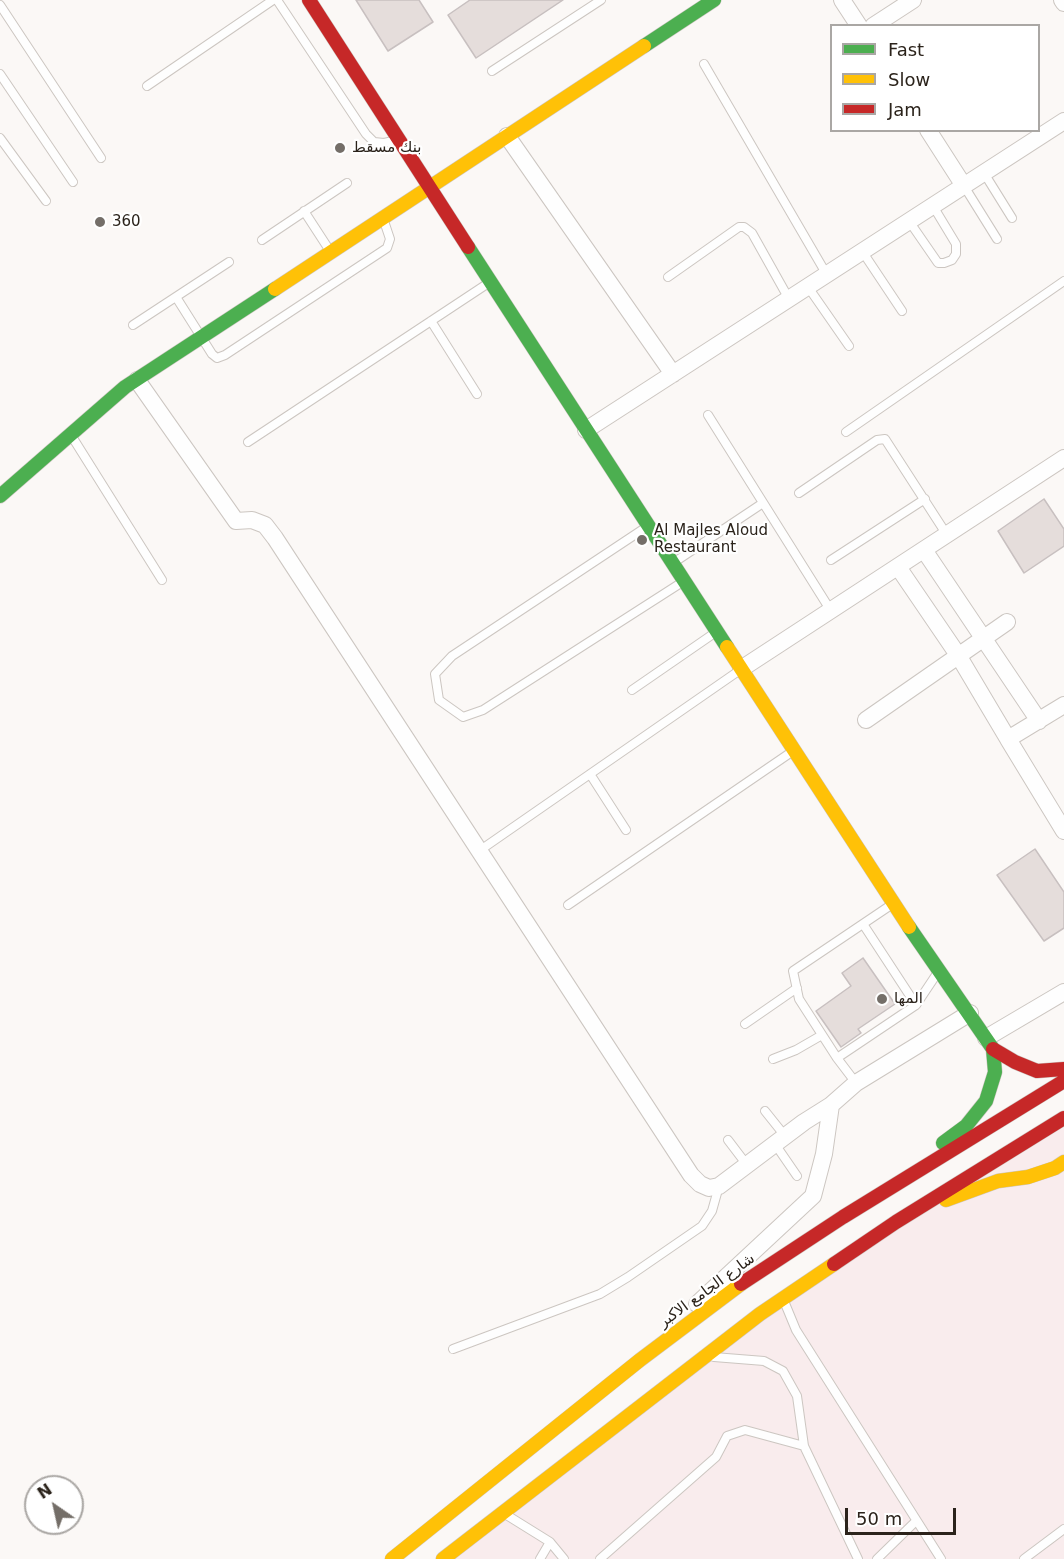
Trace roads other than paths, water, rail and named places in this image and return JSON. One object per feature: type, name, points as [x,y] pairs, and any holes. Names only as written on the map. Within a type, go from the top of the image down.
[{"type":"street","points":[[309,0],[893,904],[989,1043],[995,1072],[986,1101],[966,1126],[885,1183],[860,1208]]},
{"type":"street","points":[[0,496],[125,387],[714,0]]},
{"type":"street","points":[[842,0],[858,24]]},
{"type":"street","points":[[876,24],[914,0]]},
{"type":"street","points":[[586,430],[1064,122]]},
{"type":"street","points":[[928,132],[964,186]]},
{"type":"street","points":[[507,136],[673,374]]},
{"type":"street","points":[[137,380],[236,520],[252,520],[265,525],[275,538],[691,1175],[700,1184],[709,1188],[719,1186],[831,1105],[856,1083],[970,1013]]},
{"type":"street","points":[[741,669],[1064,458]]},
{"type":"street","points":[[924,550],[1039,721]]},
{"type":"street","points":[[898,567],[958,655],[1064,831]]},
{"type":"street","points":[[866,720],[1007,622]]},
{"type":"street","points":[[1008,739],[1064,705]]},
{"type":"street","points":[[989,1043],[1064,992]]},
{"type":"street","points":[[989,1043],[1015,1062],[1037,1071],[1064,1069]]},
{"type":"street","name":"شارع الجامع الاكبر","points":[[392,1559],[640,1360],[735,1288],[1064,1081]]},
{"type":"street","points":[[640,1360],[733,1269],[813,1196],[824,1154],[831,1105]]},
{"type":"street","points":[[443,1559],[759,1314],[896,1222],[1064,1118]]},
{"type":"street","points":[[896,1222],[970,1190],[998,1181],[1028,1177],[1059,1165]]},
{"type":"lane","points":[[147,86],[275,0],[366,134],[374,142],[399,140]]},
{"type":"lane","points":[[492,71],[601,0]]},
{"type":"lane","points":[[0,5],[101,158]]},
{"type":"lane","points":[[705,64],[827,275]]},
{"type":"lane","points":[[0,74],[73,182]]},
{"type":"lane","points":[[0,138],[46,201]]},
{"type":"lane","points":[[984,173],[1012,218]]},
{"type":"lane","points":[[262,240],[347,183]]},
{"type":"lane","points":[[964,186],[997,239]]},
{"type":"lane","points":[[909,221],[938,263],[952,260],[956,254],[956,244],[933,206]]},
{"type":"lane","points":[[304,211],[330,251]]},
{"type":"lane","points":[[176,297],[212,354],[217,358],[225,356],[387,248],[390,239],[382,217]]},
{"type":"lane","points":[[668,277],[739,227],[744,227],[752,233],[789,299]]},
{"type":"lane","points":[[862,251],[902,310]]},
{"type":"lane","points":[[133,325],[229,262]]},
{"type":"lane","points":[[846,432],[1064,281]]},
{"type":"lane","points":[[248,442],[490,282]]},
{"type":"lane","points":[[808,287],[849,346]]},
{"type":"lane","points":[[431,321],[477,394]]},
{"type":"lane","points":[[708,415],[831,611]]},
{"type":"lane","points":[[70,435],[162,580]]},
{"type":"lane","points":[[799,493],[877,440],[885,439],[947,535]]},
{"type":"lane","points":[[831,560],[925,499]]},
{"type":"lane","points":[[673,563],[763,503]]},
{"type":"lane","points":[[648,526],[452,656],[435,674],[439,700],[463,717],[483,710],[684,581]]},
{"type":"lane","points":[[632,690],[717,631]]},
{"type":"lane","points":[[479,851],[741,669]]},
{"type":"lane","points":[[568,905],[794,751]]},
{"type":"lane","points":[[590,774],[626,830]]},
{"type":"lane","points":[[856,1083],[799,999],[793,971],[893,904]]},
{"type":"lane","points":[[863,924],[916,1005]]},
{"type":"lane","points":[[837,1058],[916,1005],[940,969]]},
{"type":"lane","points":[[745,1024],[797,988]]},
{"type":"lane","points":[[773,1059],[796,1050],[822,1035]]},
{"type":"lane","points":[[765,1110],[797,1176]]},
{"type":"lane","points":[[728,1140],[747,1165]]},
{"type":"lane","points":[[453,1349],[600,1294],[628,1277],[702,1226],[712,1211],[719,1186]]},
{"type":"lane","points":[[783,1299],[796,1330],[941,1559]]},
{"type":"lane","points":[[705,1356],[765,1361],[783,1371],[797,1396],[804,1446],[858,1559]]},
{"type":"lane","points":[[600,1559],[716,1457],[727,1436],[745,1430],[804,1446]]},
{"type":"lane","points":[[503,1513],[550,1542],[564,1559]]},
{"type":"lane","points":[[877,1559],[916,1521]]},
{"type":"lane","points":[[1024,1559],[1064,1529]]},
{"type":"lane","points":[[540,1559],[550,1542]]},
{"type":"place","name":"بنك مسقط","points":[[340,148]]},
{"type":"place","name":"360","points":[[100,222]]},
{"type":"place","name":"Al Majles Aloud Restaurant","points":[[642,540]]},
{"type":"place","name":"المه‍ا","points":[[882,999]]}]
